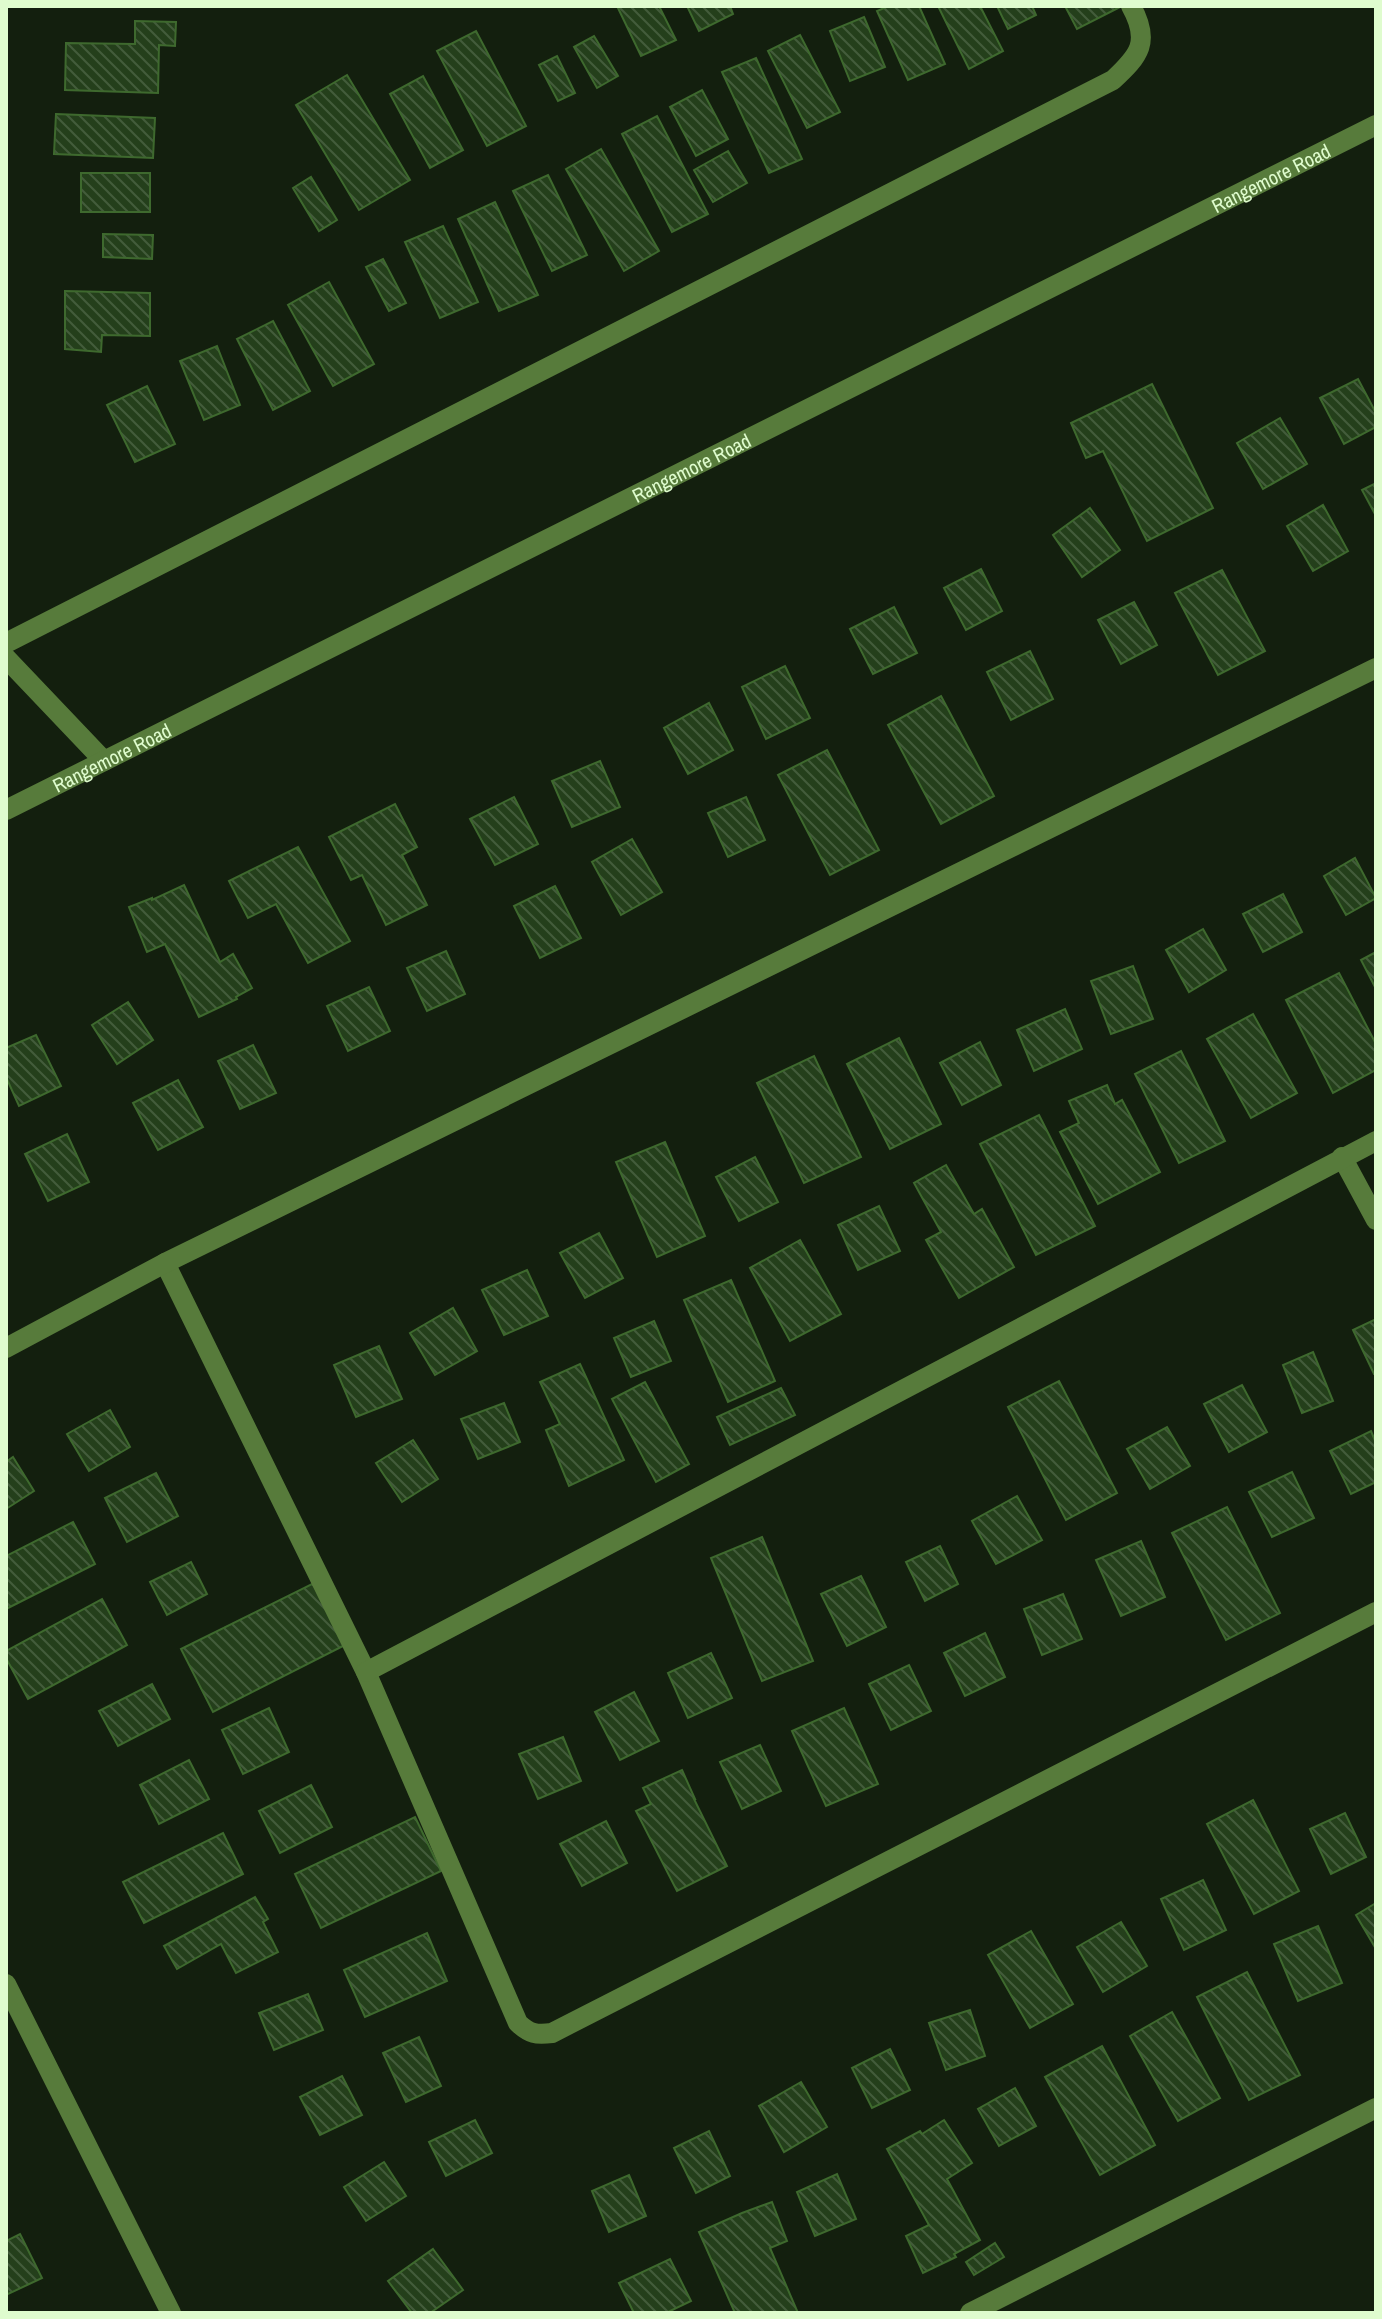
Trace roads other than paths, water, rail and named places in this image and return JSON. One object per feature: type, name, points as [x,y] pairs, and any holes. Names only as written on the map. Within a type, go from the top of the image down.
[{"type":"street","points":[[6,643],[1113,80],[1136,59],[1141,38],[1138,19],[1131,6]]},
{"type":"street","name":"Rangemore Road","points":[[6,810],[1376,125]]},
{"type":"street","points":[[6,658],[104,761]]},
{"type":"street","points":[[6,1348],[165,1263],[1376,668]]},
{"type":"street","points":[[366,1672],[1376,1141]]},
{"type":"street","points":[[1342,1157],[1376,1220]]},
{"type":"street","points":[[165,1263],[366,1672],[518,2023],[528,2033],[552,2033],[1376,1612]]},
{"type":"street","points":[[6,1984],[171,2313]]},
{"type":"street","points":[[970,2313],[1376,2108]]}]
